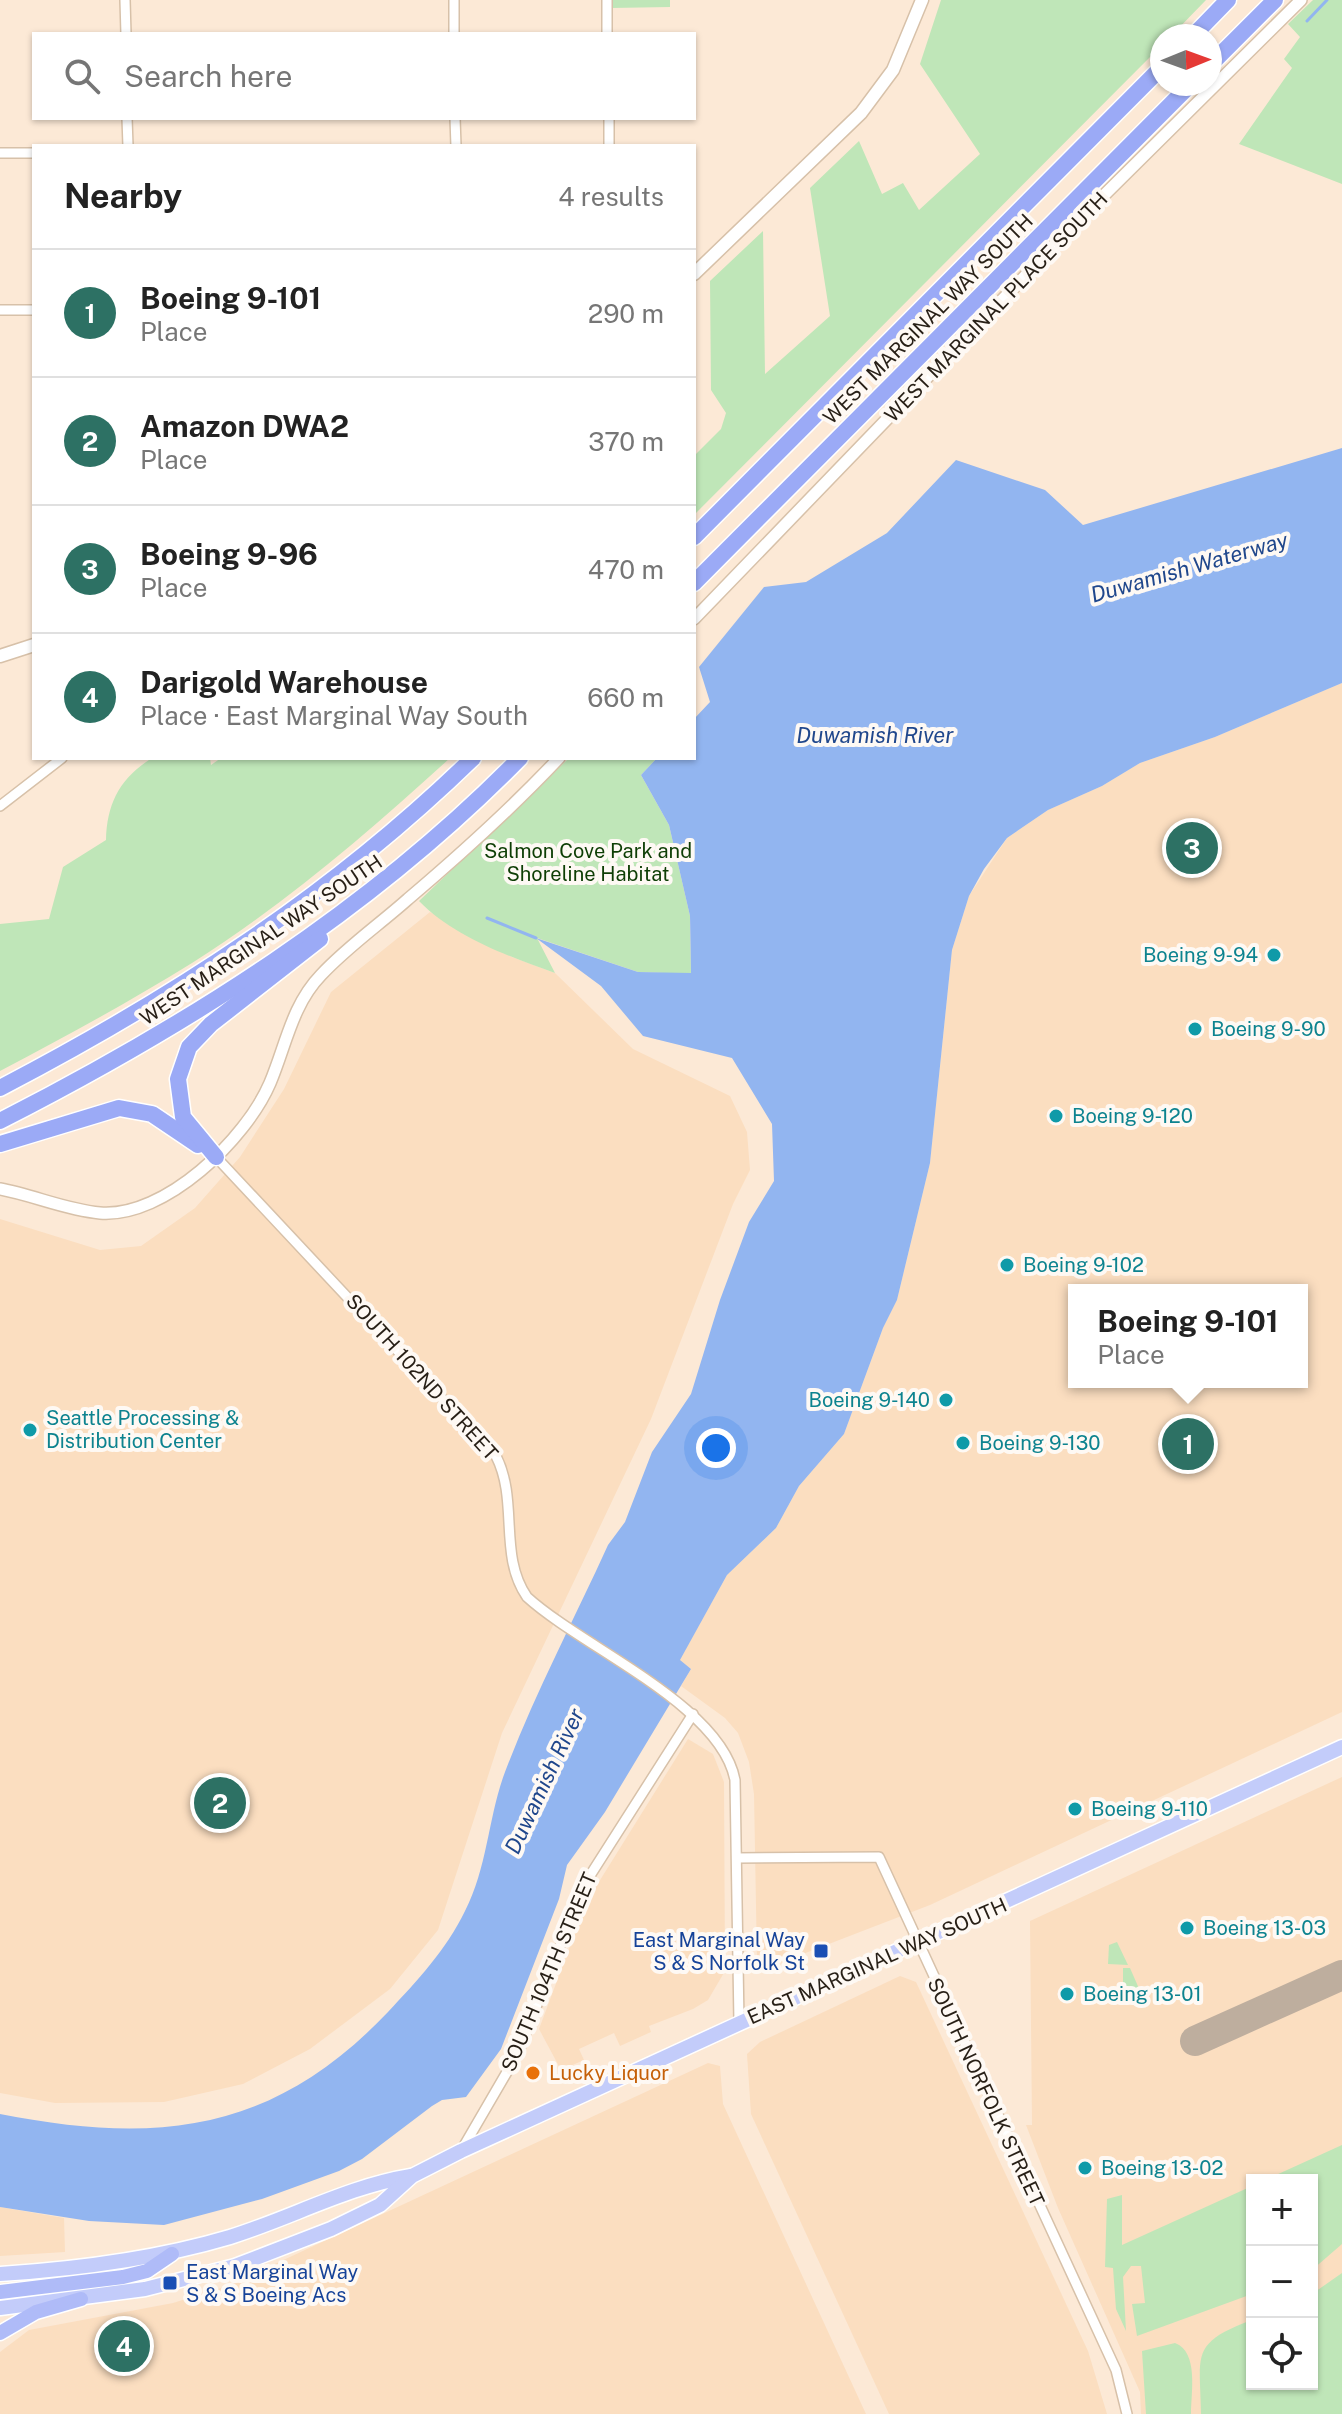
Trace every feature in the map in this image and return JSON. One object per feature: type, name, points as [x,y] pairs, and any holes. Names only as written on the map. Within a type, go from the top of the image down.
[{"type":"highway","points":[[1205,24],[1228,0]]},
{"type":"highway","points":[[1222,53],[1275,0]]},
{"type":"highway","name":"WEST MARGINAL WAY SOUTH","points":[[696,535],[1150,79]]},
{"type":"highway","name":"WEST MARGINAL WAY SOUTH","points":[[696,581],[1179,96]]},
{"type":"highway","name":"WEST MARGINAL WAY SOUTH","points":[[0,1088],[116,1027],[203,974],[350,867],[471,760]]},
{"type":"highway","name":"WEST MARGINAL WAY SOUTH","points":[[0,1121],[177,1024],[380,886],[477,802],[518,760]]},
{"type":"highway","points":[[216,1157],[183,1117],[178,1079],[189,1047],[203,1032],[304,953],[380,886]]},
{"type":"highway","points":[[0,1144],[119,1108],[152,1114],[216,1157]]},
{"type":"highway","points":[[0,2292],[123,2277],[147,2271],[172,2254]]},
{"type":"highway","points":[[0,2333],[36,2312],[81,2299]]},
{"type":"main road","points":[[696,272],[869,103],[893,70],[922,0]]},
{"type":"main road","points":[[0,656],[32,646]]},
{"type":"main road","name":"EAST MARGINAL WAY SOUTH","points":[[2,2309],[81,2299],[192,2278],[289,2246],[380,2205],[412,2176],[461,2151],[1342,1747]]},
{"type":"main road","name":"EAST MARGINAL WAY SOUTH","points":[[0,2274],[172,2254],[294,2216],[384,2180],[412,2176]]},
{"type":"street","points":[[125,0],[126,32]]},
{"type":"street","points":[[454,0],[454,32]]},
{"type":"street","points":[[607,0],[607,32]]},
{"type":"street","name":"WEST MARGINAL PLACE SOUTH","points":[[696,617],[1082,217],[1301,0]]},
{"type":"street","points":[[127,120],[128,144]]},
{"type":"street","points":[[455,120],[456,144]]},
{"type":"street","points":[[609,120],[609,144]]},
{"type":"street","points":[[0,153],[32,153]]},
{"type":"street","points":[[0,310],[32,310]]},
{"type":"street","points":[[0,806],[59,760]]},
{"type":"street","points":[[0,1189],[83,1210],[116,1213],[161,1198],[216,1157],[248,1120],[265,1093],[289,1027],[311,985],[495,825],[557,760]]},
{"type":"street","name":"SOUTH 102ND STREET","points":[[216,1157],[486,1442],[506,1480],[513,1570],[527,1597],[693,1714],[723,1746],[733,1769],[739,2023]]},
{"type":"street","name":"SOUTH 104TH STREET","points":[[461,2151],[525,2039],[584,1885],[693,1714]]},
{"type":"street","name":"SOUTH NORFOLK STREET","points":[[737,1858],[879,1857],[1116,2370],[1127,2414]]},
{"type":"shaded area","points":[[1342,683],[1342,1712],[930,1905],[764,1969],[757,1962],[754,1794],[749,1762],[738,1733],[725,1718],[681,1686],[691,1669],[679,1661],[727,1575],[776,1528],[799,1486],[844,1434],[883,1328],[897,1300],[930,1163],[952,950],[969,896],[1007,838],[1048,810],[1102,786],[1140,763],[1215,737]]},
{"type":"shaded area","points":[[430,912],[512,957],[555,973],[633,1049],[730,1096],[747,1132],[750,1170],[733,1204],[651,1419],[502,1733],[438,1930],[390,1989],[310,2049],[243,2084],[164,2102],[55,2103],[0,2093],[0,1219],[100,1250],[141,1246],[195,1208],[240,1157],[284,1089],[331,992]]},
{"type":"shaded area","points":[[688,1739],[713,1754],[724,1782],[725,1971],[708,2000],[649,2026],[651,2032],[620,2046],[614,2033],[579,2049],[584,2060],[561,2070],[539,2029],[573,1938],[592,1893]]},
{"type":"shaded area","points":[[1342,1777],[1342,2414],[1141,2414],[1140,2392],[1058,2208],[1026,2125],[1032,2125],[1030,1921]]},
{"type":"shaded area","points":[[900,1976],[916,1982],[1088,2351],[1107,2414],[889,2414],[751,2114],[747,2054],[760,2042]]},
{"type":"shaded area","points":[[708,2063],[720,2066],[723,2104],[866,2414],[0,2414],[0,2352],[29,2330],[173,2303],[265,2274],[264,2269]]},
{"type":"shaded area","points":[[0,2207],[64,2218],[65,2252],[0,2256]]},
{"type":"green space","points":[[611,0],[670,0],[670,7],[611,8]]},
{"type":"green space","points":[[941,0],[1206,0],[1183,24],[1150,24],[1150,57],[696,513],[696,454],[721,429],[726,413],[711,390],[710,281],[763,231],[765,374],[830,316],[810,188],[859,141],[882,194],[903,183],[919,210],[980,154],[920,64]]},
{"type":"green space","points":[[1313,0],[1342,0],[1342,184],[1239,144],[1292,68],[1284,59],[1300,37],[1288,24]]},
{"type":"green space","points":[[149,760],[210,760],[211,765],[218,760],[448,760],[326,866],[226,940],[121,1005],[0,1071],[0,924],[49,919],[63,867],[106,840],[109,814],[117,793]]},
{"type":"green space","name":"Salmon Cove Park and Shoreline Habitat","points":[[567,760],[655,760],[641,775],[669,825],[690,916],[691,974],[638,972],[537,938],[555,973],[465,935],[419,901]]},
{"type":"green space","points":[[1117,1942],[1128,1965],[1108,1964],[1109,1945]]},
{"type":"green space","points":[[1123,1968],[1130,1968],[1144,2000],[1135,2006],[1134,1999],[1123,1998]]},
{"type":"green space","points":[[1342,2145],[1342,2244],[1318,2265],[1318,2174],[1278,2174]]},
{"type":"green space","points":[[1246,2189],[1246,2296],[1137,2336],[1132,2304],[1145,2303],[1141,2266],[1131,2266],[1123,2277],[1126,2331],[1116,2309],[1113,2268],[1105,2267],[1107,2199],[1122,2195],[1122,2245]]},
{"type":"green space","points":[[1342,2273],[1342,2414],[1201,2414],[1200,2364],[1203,2353],[1218,2336],[1246,2322],[1246,2390],[1318,2390],[1318,2290]]},
{"type":"green space","points":[[1175,2343],[1183,2348],[1191,2364],[1191,2414],[1146,2414],[1142,2351]]},
{"type":"water","name":"Duwamish River","points":[[1342,448],[1342,683],[1215,737],[1140,763],[1102,786],[1048,810],[1007,838],[984,869],[969,896],[952,950],[930,1163],[897,1300],[883,1328],[844,1434],[799,1486],[776,1528],[727,1575],[680,1660],[691,1669],[605,1812],[567,1865],[559,1899],[501,2049],[466,2097],[442,2100],[362,2159],[339,2171],[262,2199],[164,2225],[89,2221],[0,2207],[0,2114],[111,2128],[162,2127],[210,2120],[256,2106],[301,2083],[345,2052],[388,2012],[440,1952],[473,1894],[499,1789],[516,1743],[608,1545],[625,1522],[652,1452],[691,1394],[720,1300],[749,1222],[774,1181],[772,1124],[732,1058],[643,1036],[601,986],[536,938],[638,972],[691,973],[690,916],[669,825],[641,775],[655,760],[696,760],[696,717],[710,702],[699,667],[764,587],[806,582],[887,533],[956,460],[1045,490],[1083,525]]},
{"type":"waterway","points":[[1307,21],[1327,0]]},
{"type":"waterway","points":[[487,918],[536,938]]},
{"type":"taxiway","points":[[1195,2041],[1342,1975]]},
{"type":"place","name":"Boeing 9-96","points":[[1192,848]]},
{"type":"place","name":"Boeing 9-94","points":[[1274,955]]},
{"type":"place","name":"Boeing 9-90","points":[[1195,1029]]},
{"type":"place","name":"Boeing 9-120","points":[[1056,1116]]},
{"type":"place","name":"Boeing 9-102","points":[[1007,1265]]},
{"type":"place","name":"Boeing 9-140","points":[[946,1400]]},
{"type":"place","name":"Seattle Processing & Distribution Center","points":[[30,1430]]},
{"type":"place","name":"Boeing 9-130","points":[[963,1443]]},
{"type":"place","name":"Boeing 9-101","points":[[1188,1444]]},
{"type":"place","name":"Amazon DWA2","points":[[220,1803]]},
{"type":"place","name":"Boeing 9-110","points":[[1075,1809]]},
{"type":"place","name":"Boeing 13-03","points":[[1187,1928]]},
{"type":"place","name":"East Marginal Way S & S Norfolk St","points":[[821,1951]]},
{"type":"place","name":"Boeing 13-01","points":[[1067,1994]]},
{"type":"place","name":"Lucky Liquor","points":[[533,2073]]},
{"type":"place","name":"Boeing 13-02","points":[[1085,2168]]},
{"type":"place","name":"East Marginal Way S & S Boeing Acs","points":[[170,2283]]},
{"type":"place","name":"Darigold Warehouse","points":[[124,2346]]},
{"type":"water label","name":"Duwamish Waterway","points":[[1189,567]]}]
